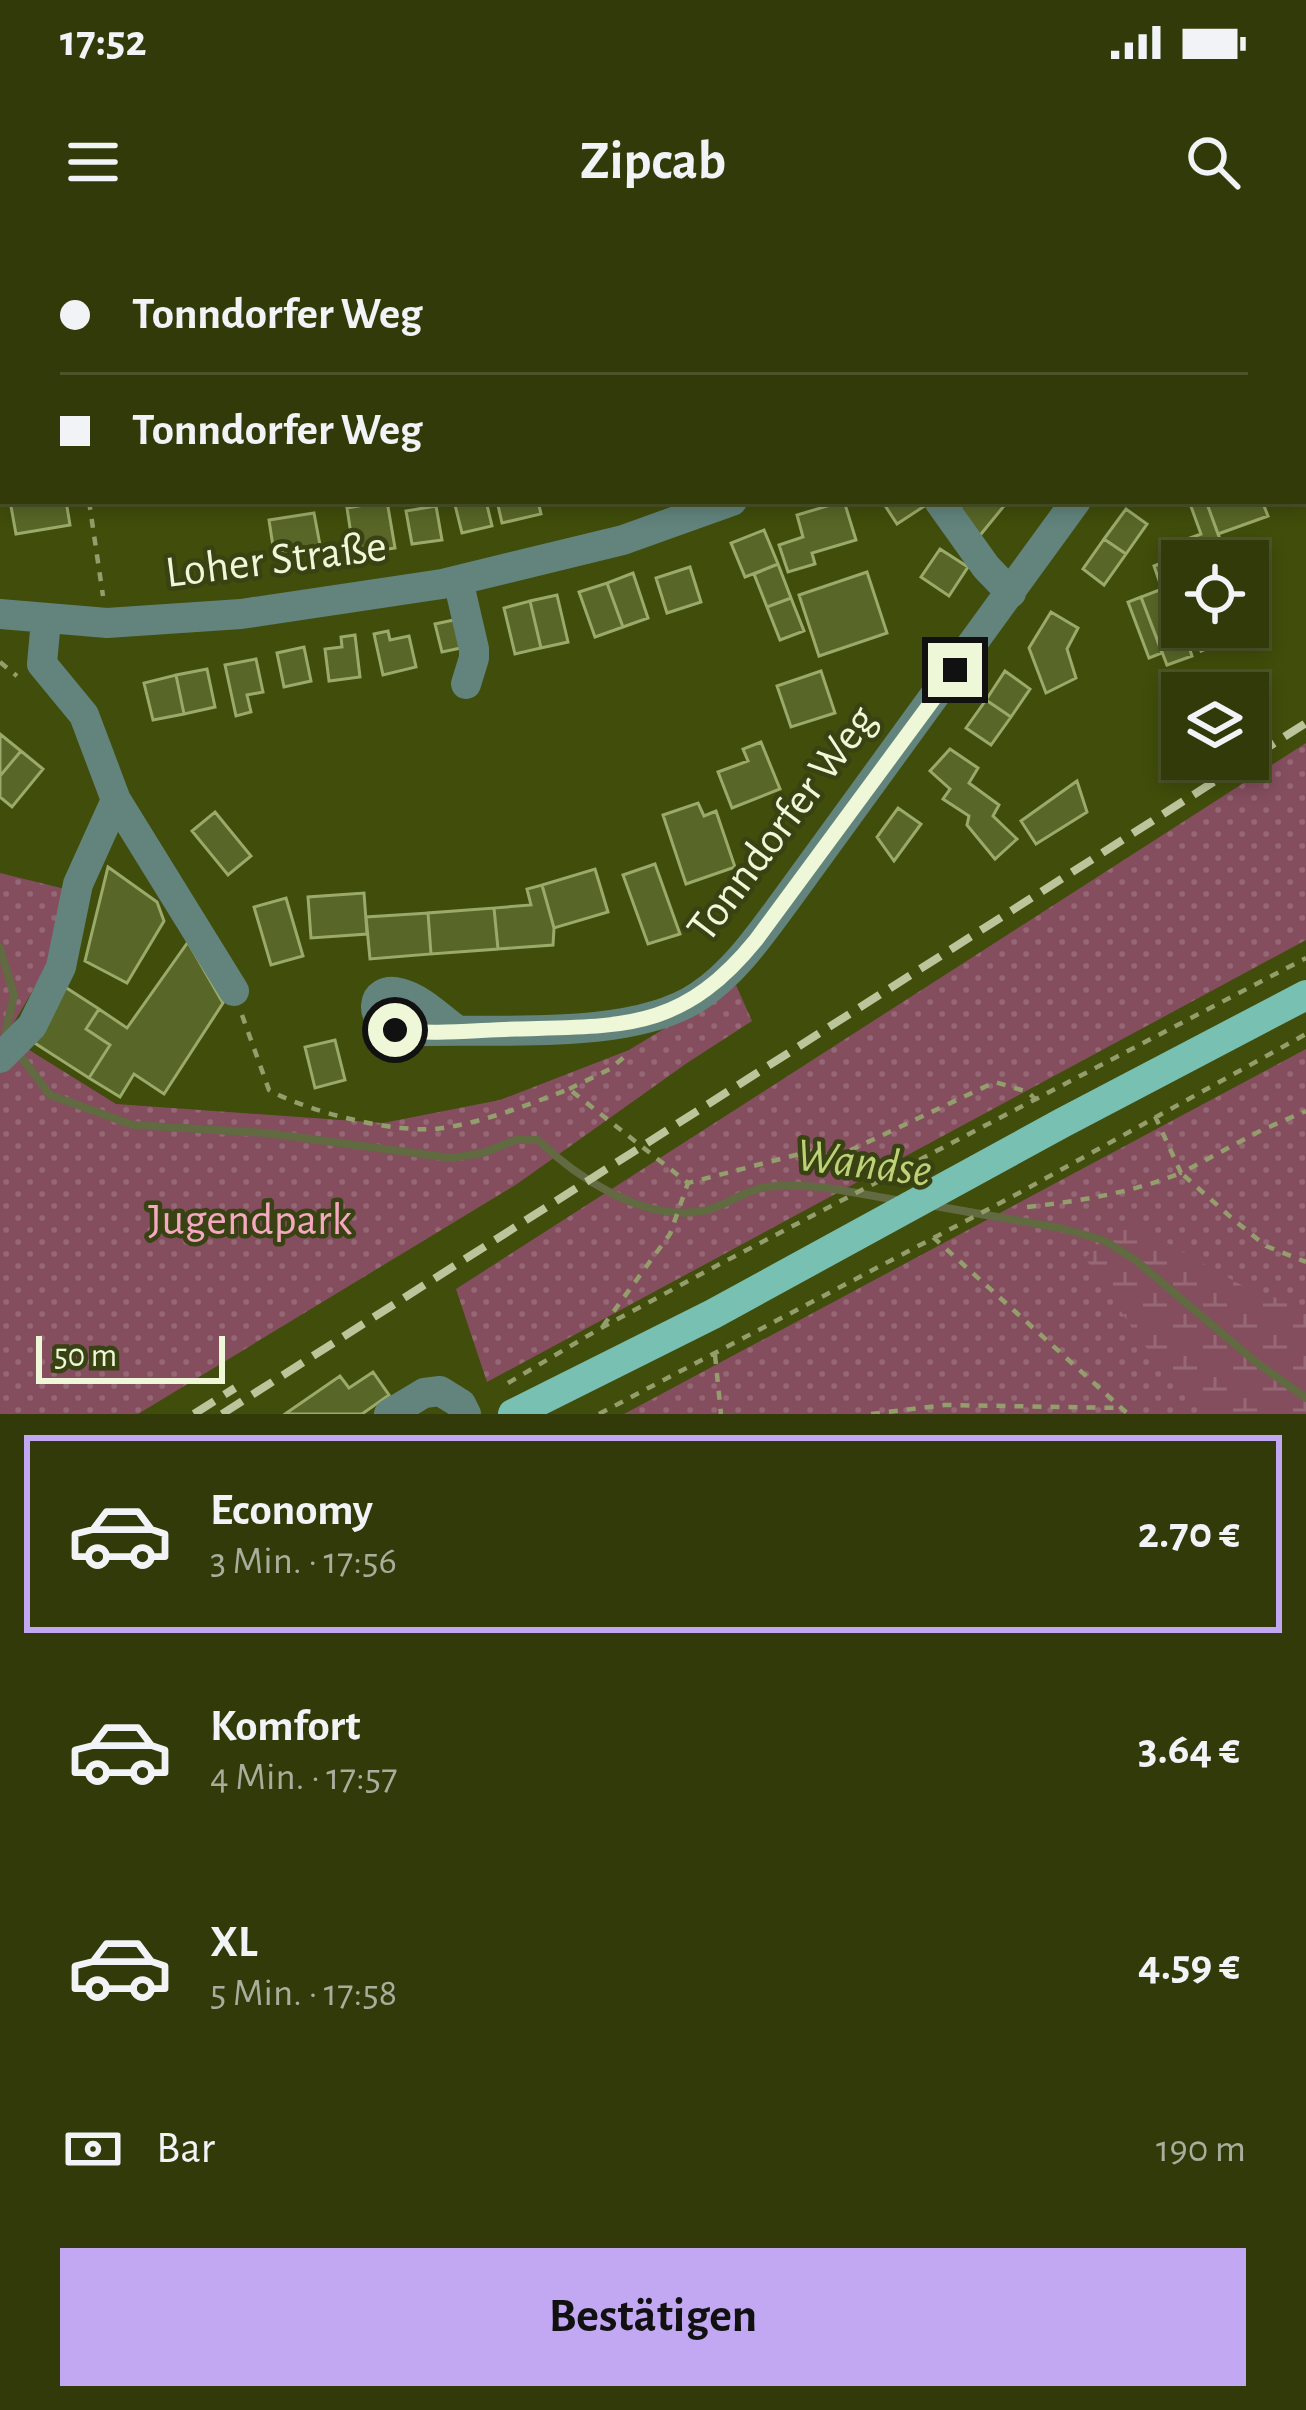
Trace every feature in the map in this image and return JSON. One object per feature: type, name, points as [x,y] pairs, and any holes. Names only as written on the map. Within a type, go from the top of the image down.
[{"type":"main road","points":[[510,1399],[713,1314],[1306,995]]},
{"type":"street","name":"Loher Straße","points":[[0,614],[107,623],[241,614],[458,580],[623,540],[724,504]]},
{"type":"street","points":[[941,504],[986,568],[1011,593]]},
{"type":"street","name":"Tonndorfer Weg","points":[[457,1030],[621,1024],[662,1015],[703,993],[739,962],[776,914],[1074,504]]},
{"type":"street","points":[[458,580],[474,649],[466,684]]},
{"type":"street","points":[[46,620],[42,664],[84,716],[116,800],[234,991]]},
{"type":"street","points":[[0,1058],[32,1026],[61,967],[78,884],[116,800]]},
{"type":"street","points":[[389,1414],[424,1393],[440,1391],[466,1414]]},
{"type":"path","name":"Loher Straße","points":[[89,504],[107,623]]},
{"type":"path","points":[[510,1399],[601,1328],[1306,958]]},
{"type":"path","points":[[234,991],[269,1090],[283,1098],[377,1124],[438,1129],[507,1113],[569,1089],[688,1183]]},
{"type":"path","points":[[599,1414],[1018,1193],[1306,1034]]},
{"type":"path","points":[[834,1158],[995,1082],[1028,1092],[1062,1124]]},
{"type":"path","points":[[1027,1208],[1148,1186],[1306,1111]]},
{"type":"path","points":[[1155,1116],[1181,1173],[1266,1246],[1306,1262]]},
{"type":"path","points":[[688,1183],[811,1150],[834,1158],[849,1178]]},
{"type":"path","points":[[601,1328],[670,1234],[688,1183]]},
{"type":"path","points":[[933,1237],[1128,1414]]},
{"type":"path","points":[[715,1355],[721,1414]]},
{"type":"path","points":[[871,1414],[945,1405],[1122,1408]]},
{"type":"green space","points":[[1306,743],[1306,940],[487,1382],[456,1289],[1248,780],[1269,780],[1269,767]]},
{"type":"green space","name":"Jugendpark","points":[[0,873],[69,890],[50,961],[9,1031],[26,1048],[116,1104],[383,1123],[500,1100],[629,1050],[736,985],[752,1021],[517,1184],[138,1414],[0,1414]]},
{"type":"green space","points":[[1306,1049],[1306,1414],[624,1414]]},
{"type":"green space","points":[[1132,1223],[1243,1286],[1306,1309],[1306,1414],[1203,1414],[1141,1341],[1085,1258],[1103,1240]]},
{"type":"building","points":[[11,504],[66,504],[70,525],[16,534]]},
{"type":"building","points":[[388,504],[395,548],[354,554],[347,508]]},
{"type":"building","points":[[455,504],[487,504],[492,526],[462,533]]},
{"type":"building","points":[[498,504],[539,504],[541,514],[502,523]]},
{"type":"building","points":[[845,504],[856,540],[812,553],[815,564],[788,572],[779,545],[803,537],[797,515]]},
{"type":"building","points":[[884,504],[926,505],[897,524]]},
{"type":"building","points":[[963,504],[1006,504],[977,539],[958,511]]},
{"type":"building","points":[[1190,504],[1207,504],[1220,540],[1185,540],[1201,534]]},
{"type":"building","points":[[1207,504],[1263,504],[1268,516],[1218,534]]},
{"type":"building","points":[[436,506],[442,540],[412,544],[406,511]]},
{"type":"building","points":[[1126,509],[1147,524],[1126,554],[1104,539]]},
{"type":"building","points":[[314,513],[320,545],[274,553],[269,520]]},
{"type":"building","points":[[764,530],[778,564],[745,577],[731,543]]},
{"type":"building","points":[[1104,539],[1126,554],[1104,585],[1083,569]]},
{"type":"building","points":[[940,549],[968,567],[949,596],[921,577]]},
{"type":"building","points":[[778,564],[791,598],[767,607],[754,574]]},
{"type":"building","points":[[690,567],[701,602],[667,613],[656,578]]},
{"type":"building","points":[[867,572],[887,633],[819,656],[799,595]]},
{"type":"building","points":[[633,573],[648,618],[623,627],[607,583]]},
{"type":"building","points":[[607,583],[623,627],[595,637],[579,592]]},
{"type":"building","points":[[1161,589],[1161,648],[1189,648],[1192,656],[1167,665],[1141,597]]},
{"type":"building","points":[[557,595],[568,642],[541,648],[530,601]]},
{"type":"building","points":[[1141,597],[1162,653],[1149,658],[1128,602]]},
{"type":"building","points":[[791,598],[804,631],[780,640],[767,607]]},
{"type":"building","points":[[530,601],[541,648],[515,654],[504,608]]},
{"type":"building","points":[[1051,612],[1078,628],[1067,649],[1076,678],[1046,693],[1029,648]]},
{"type":"building","points":[[463,618],[470,646],[442,652],[435,624]]},
{"type":"building","points":[[388,631],[390,640],[409,636],[416,667],[383,675],[374,634]]},
{"type":"building","points":[[355,635],[360,677],[329,681],[325,649],[342,647],[341,637]]},
{"type":"building","points":[[304,647],[311,681],[284,687],[277,653]]},
{"type":"building","points":[[256,659],[263,692],[247,695],[251,712],[236,716],[225,665]]},
{"type":"building","points":[[207,669],[215,707],[184,714],[176,675]]},
{"type":"building","points":[[821,671],[835,713],[791,727],[777,686]]},
{"type":"building","points":[[1005,671],[1030,689],[1011,717],[986,700]]},
{"type":"building","points":[[176,675],[184,714],[153,720],[144,683]]},
{"type":"building","points":[[986,700],[1011,717],[991,745],[966,728]]},
{"type":"building","points":[[0,734],[21,751],[0,776]]},
{"type":"building","points":[[761,742],[780,789],[732,808],[718,772],[748,761],[743,749]]},
{"type":"building","points":[[950,749],[978,768],[969,783],[999,805],[993,816],[1017,839],[995,859],[967,825],[969,816],[943,799],[950,789],[930,771]]},
{"type":"building","points":[[21,751],[43,769],[12,807],[0,797],[0,776]]},
{"type":"building","points":[[1077,781],[1087,812],[1036,844],[1021,821]]},
{"type":"building","points":[[698,803],[704,816],[716,811],[735,867],[686,884],[663,815]]},
{"type":"building","points":[[898,808],[921,824],[894,861],[877,837]]},
{"type":"building","points":[[215,812],[251,856],[228,875],[192,831]]},
{"type":"building","points":[[655,864],[680,934],[648,944],[623,875]]},
{"type":"building","points":[[108,867],[157,902],[164,921],[127,983],[85,961]]},
{"type":"building","points":[[595,869],[608,912],[554,928],[542,885]]},
{"type":"building","points":[[542,885],[554,928],[553,945],[498,949],[494,908],[531,905],[527,889]]},
{"type":"building","points":[[364,893],[367,934],[311,938],[308,897]]},
{"type":"building","points":[[286,898],[303,956],[271,965],[254,907]]},
{"type":"building","points":[[494,908],[498,949],[431,954],[428,913]]},
{"type":"building","points":[[428,913],[431,954],[370,959],[366,917]]},
{"type":"building","points":[[188,942],[223,1003],[164,1094],[134,1074],[120,1097],[89,1078],[110,1045],[86,1029],[99,1009],[127,1028]]},
{"type":"building","points":[[65,987],[99,1009],[86,1029],[110,1045],[89,1078],[30,1040]]},
{"type":"building","points":[[335,1040],[345,1080],[315,1088],[305,1047]]},
{"type":"building","points":[[373,1372],[389,1395],[362,1414],[285,1414],[340,1376],[349,1388]]},
{"type":"waterway","name":"Wandse","points":[[0,948],[14,995],[7,1038]]},
{"type":"waterway","name":"Wandse","points":[[16,1050],[50,1095],[133,1125],[266,1133],[451,1158],[483,1153],[516,1140],[538,1140],[610,1192],[653,1209],[675,1212],[705,1211],[757,1189],[782,1186],[896,1200]]},
{"type":"waterway","name":"Wandse","points":[[935,1206],[1103,1240],[1134,1259],[1306,1398]]},
{"type":"railway","points":[[222,1414],[1306,723]]},
{"type":"railway","points":[[194,1414],[235,1388]]},
{"type":"route","points":[[395,1030],[579,1028],[662,1015],[686,1004],[739,962],[955,670]]}]
